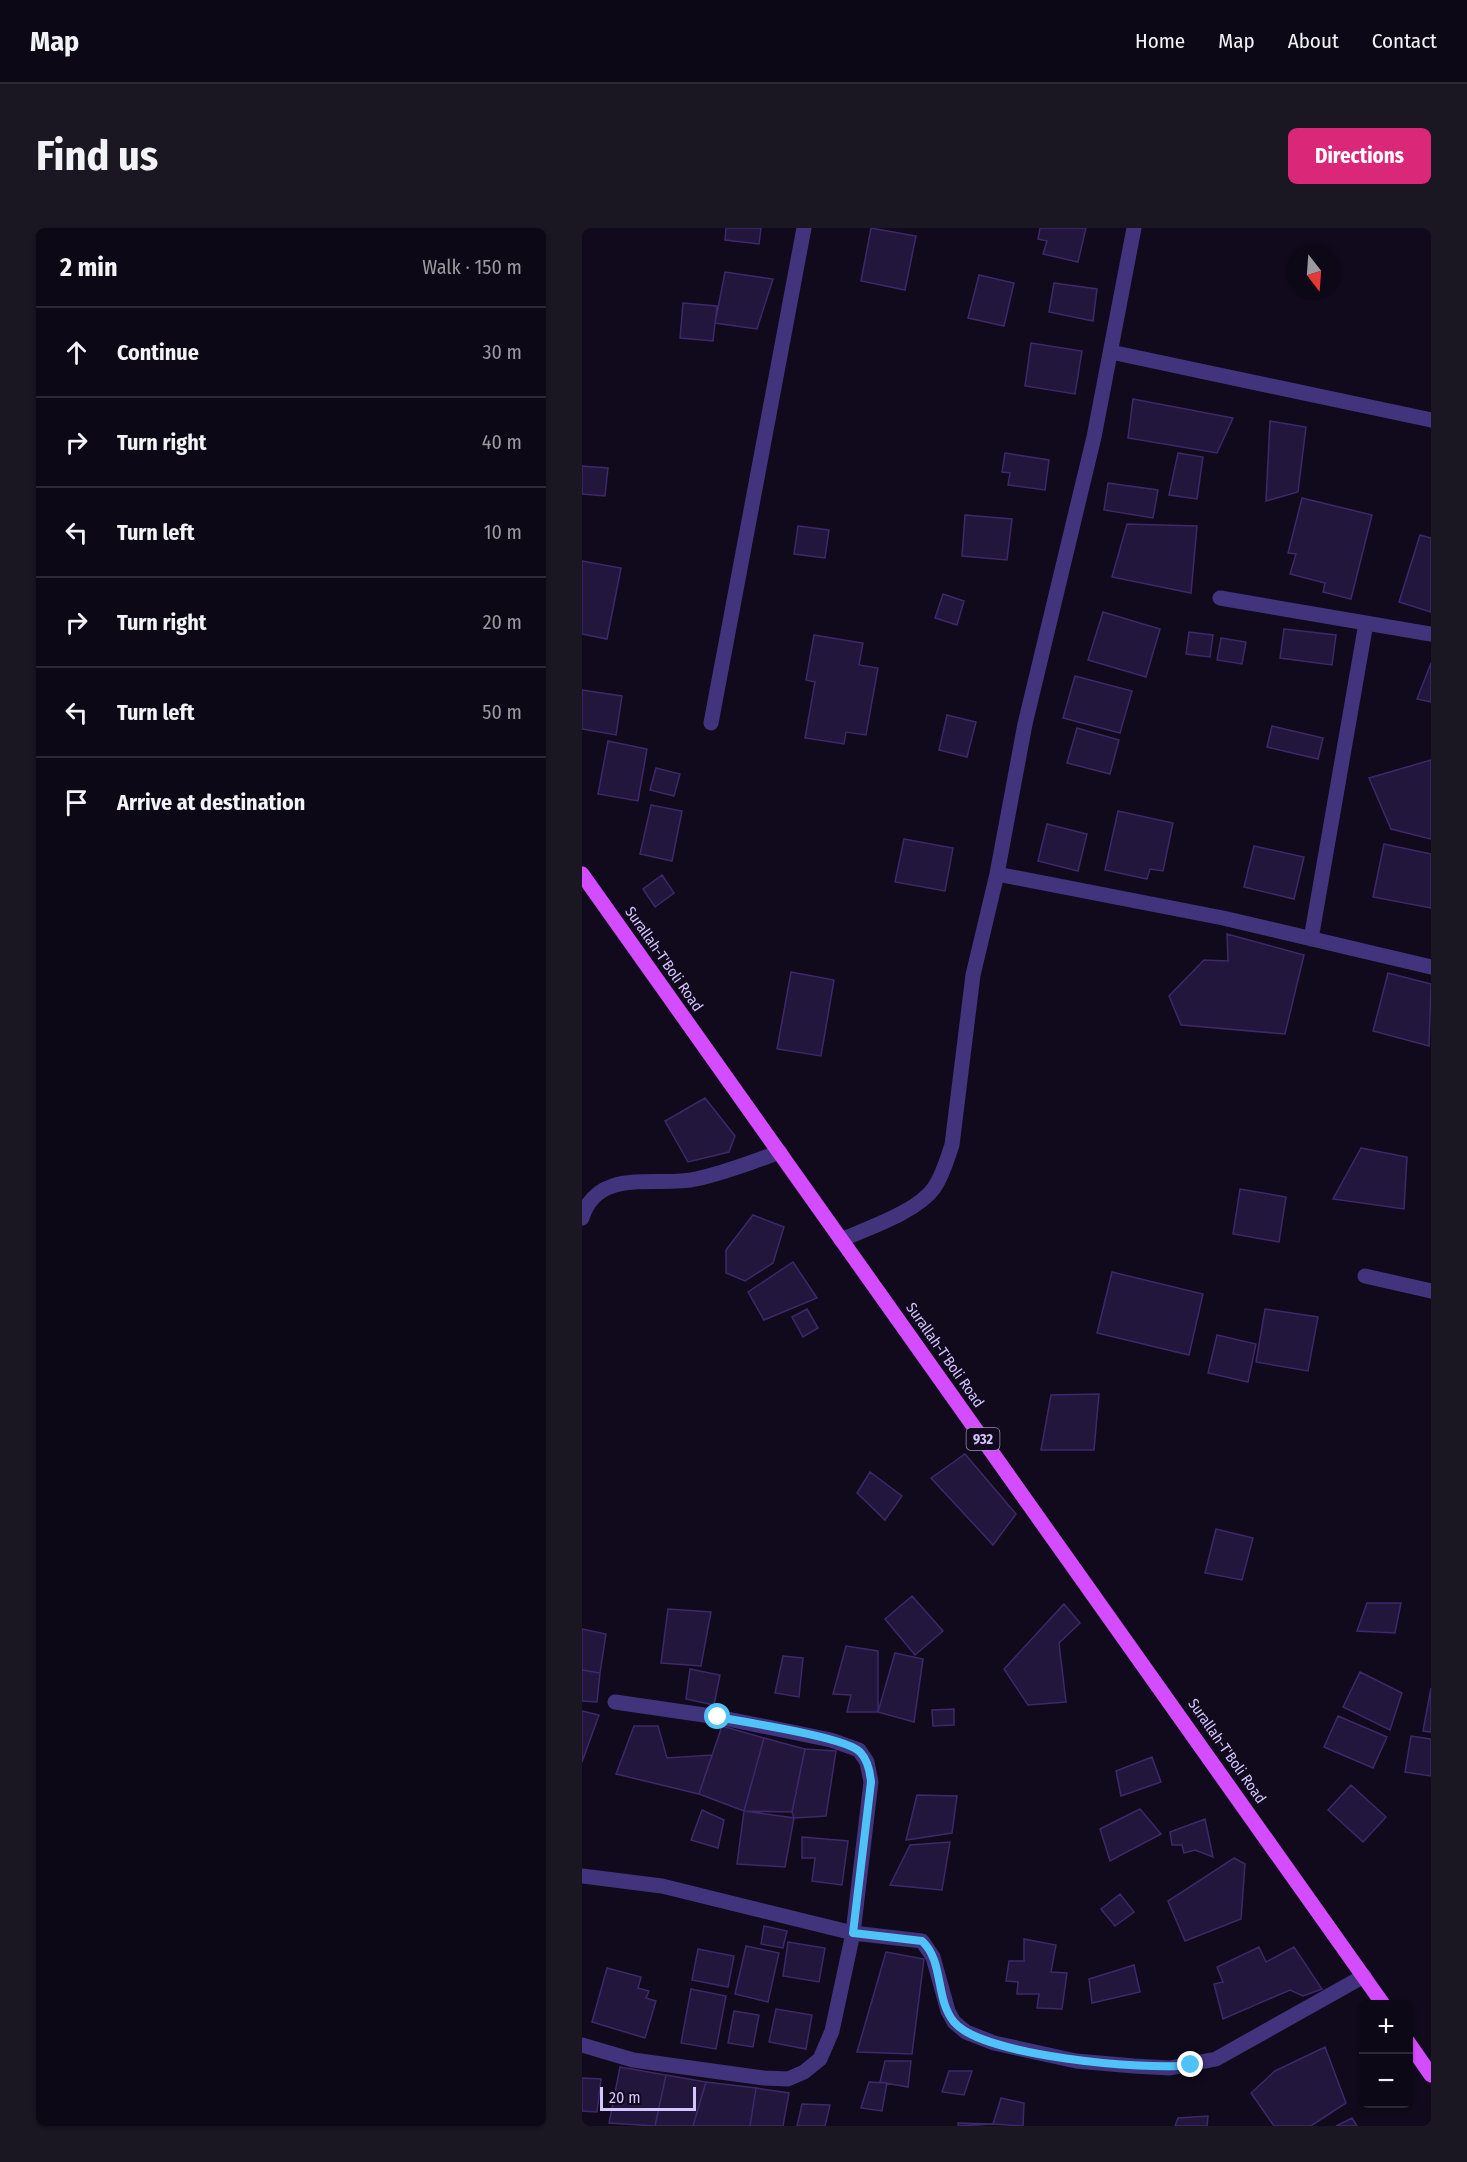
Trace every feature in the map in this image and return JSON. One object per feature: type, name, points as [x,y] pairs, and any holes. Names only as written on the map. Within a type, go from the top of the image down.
[{"type":"main road","name":"Surallah-T'Boli Road","points":[[582,874],[1380,2000]]},
{"type":"main road","points":[[1413,2049],[1431,2075]]},
{"type":"street","points":[[711,723],[804,228]]},
{"type":"street","points":[[841,1240],[917,1204],[934,1188],[952,1145],[973,975],[996,874],[1025,724],[1094,437],[1134,228]]},
{"type":"street","points":[[1111,352],[1431,420]]},
{"type":"street","points":[[1220,598],[1431,634]]},
{"type":"street","points":[[1311,939],[1366,622]]},
{"type":"street","points":[[996,874],[1223,918],[1431,967]]},
{"type":"street","points":[[582,1218],[594,1197],[622,1184],[637,1180],[692,1180],[724,1172],[780,1152]]},
{"type":"street","points":[[1365,1276],[1431,1291]]},
{"type":"street","points":[[582,2045],[633,2060],[788,2079],[804,2072],[820,2059],[832,2031],[853,1933],[871,1782],[867,1762],[859,1750],[831,1740],[718,1717],[615,1702]]},
{"type":"street","points":[[582,1876],[662,1886],[853,1933],[922,1941],[933,1957],[948,2011],[954,2022],[966,2032],[994,2043],[1076,2061],[1170,2068],[1216,2059],[1364,1976]]},
{"type":"building","points":[[726,228],[761,228],[759,244],[725,240]]},
{"type":"building","points":[[871,228],[916,236],[905,290],[861,281]]},
{"type":"building","points":[[1040,228],[1086,228],[1078,262],[1043,254],[1047,241],[1038,239]]},
{"type":"building","points":[[725,272],[773,279],[757,329],[715,323]]},
{"type":"building","points":[[979,275],[1014,283],[1004,326],[968,318]]},
{"type":"building","points":[[1054,283],[1097,289],[1093,321],[1049,312]]},
{"type":"building","points":[[683,303],[717,306],[713,341],[680,338]]},
{"type":"building","points":[[1031,343],[1082,351],[1075,394],[1025,386]]},
{"type":"building","points":[[1133,399],[1233,418],[1217,453],[1128,438]]},
{"type":"building","points":[[1270,421],[1306,427],[1298,492],[1266,501]]},
{"type":"building","points":[[1005,453],[1049,460],[1045,490],[1008,485],[1010,473],[1002,472]]},
{"type":"building","points":[[1178,453],[1203,457],[1197,499],[1169,495]]},
{"type":"building","points":[[582,466],[608,468],[605,496],[582,494]]},
{"type":"building","points":[[1108,483],[1158,490],[1153,518],[1104,510]]},
{"type":"building","points":[[1302,498],[1372,515],[1351,599],[1323,592],[1325,583],[1290,574],[1296,554],[1288,553]]},
{"type":"building","points":[[965,515],[1012,519],[1007,560],[962,556]]},
{"type":"building","points":[[1127,524],[1197,526],[1191,593],[1112,577]]},
{"type":"building","points":[[798,526],[829,530],[825,558],[794,554]]},
{"type":"building","points":[[1420,535],[1431,538],[1431,612],[1399,602]]},
{"type":"building","points":[[582,561],[621,568],[607,639],[582,634]]},
{"type":"building","points":[[943,594],[964,601],[957,625],[935,618]]},
{"type":"building","points":[[1103,612],[1160,629],[1146,677],[1088,660]]},
{"type":"building","points":[[1284,629],[1336,635],[1332,665],[1280,658]]},
{"type":"building","points":[[1189,632],[1213,635],[1210,657],[1186,654]]},
{"type":"building","points":[[814,635],[863,643],[859,665],[878,668],[866,735],[846,732],[844,744],[805,738],[815,682],[806,680]]},
{"type":"building","points":[[1221,638],[1246,642],[1242,664],[1217,660]]},
{"type":"building","points":[[1431,663],[1431,702],[1417,699]]},
{"type":"building","points":[[1075,676],[1132,691],[1120,733],[1063,718]]},
{"type":"building","points":[[582,690],[622,696],[616,735],[582,729]]},
{"type":"building","points":[[947,715],[976,722],[967,757],[939,750]]},
{"type":"building","points":[[1272,726],[1323,738],[1318,759],[1267,747]]},
{"type":"building","points":[[1077,728],[1119,740],[1110,774],[1067,763]]},
{"type":"building","points":[[608,741],[647,749],[638,801],[598,794]]},
{"type":"building","points":[[1431,760],[1431,839],[1391,829],[1369,778]]},
{"type":"building","points":[[656,768],[680,774],[674,796],[650,790]]},
{"type":"building","points":[[651,805],[682,811],[672,861],[640,854]]},
{"type":"building","points":[[1118,811],[1173,823],[1163,871],[1150,869],[1147,879],[1105,870]]},
{"type":"building","points":[[1047,824],[1087,834],[1078,871],[1038,861]]},
{"type":"building","points":[[904,839],[953,848],[945,891],[895,882]]},
{"type":"building","points":[[1384,844],[1431,854],[1431,908],[1373,897]]},
{"type":"building","points":[[1254,846],[1304,857],[1294,899],[1244,887]]},
{"type":"building","points":[[662,875],[674,893],[655,907],[643,889]]},
{"type":"building","points":[[1227,934],[1304,955],[1285,1034],[1181,1025],[1169,996],[1204,960],[1228,961]]},
{"type":"building","points":[[791,972],[834,980],[821,1056],[777,1049]]},
{"type":"building","points":[[1388,973],[1431,984],[1429,1046],[1373,1031]]},
{"type":"building","points":[[705,1098],[735,1136],[729,1152],[688,1162],[665,1121]]},
{"type":"building","points":[[1361,1148],[1407,1157],[1404,1209],[1333,1199]]},
{"type":"building","points":[[1240,1189],[1286,1197],[1279,1242],[1233,1234]]},
{"type":"building","points":[[753,1215],[784,1227],[773,1263],[745,1281],[726,1273],[726,1250]]},
{"type":"building","points":[[793,1262],[817,1298],[764,1320],[748,1292]]},
{"type":"building","points":[[1112,1272],[1203,1294],[1189,1355],[1097,1333]]},
{"type":"building","points":[[807,1309],[818,1328],[803,1337],[792,1317]]},
{"type":"building","points":[[1265,1309],[1318,1317],[1308,1371],[1256,1362]]},
{"type":"building","points":[[1217,1335],[1256,1344],[1248,1382],[1208,1373]]},
{"type":"building","points":[[1099,1394],[1094,1450],[1041,1450],[1051,1395]]},
{"type":"building","points":[[965,1454],[1016,1514],[993,1545],[931,1478]]},
{"type":"building","points":[[870,1472],[902,1496],[885,1520],[857,1493]]},
{"type":"building","points":[[1216,1529],[1253,1538],[1242,1580],[1205,1573]]},
{"type":"building","points":[[912,1596],[943,1631],[915,1655],[885,1619]]},
{"type":"building","points":[[1367,1603],[1401,1603],[1395,1633],[1357,1631]]},
{"type":"building","points":[[1064,1604],[1080,1623],[1059,1643],[1066,1702],[1028,1705],[1004,1669]]},
{"type":"building","points":[[668,1609],[711,1612],[701,1666],[661,1663]]},
{"type":"building","points":[[582,1629],[606,1634],[600,1673],[582,1670]]},
{"type":"building","points":[[846,1646],[878,1651],[878,1712],[847,1712],[851,1695],[833,1694]]},
{"type":"building","points":[[895,1653],[923,1659],[914,1722],[878,1712]]},
{"type":"building","points":[[783,1656],[803,1658],[799,1697],[775,1693]]},
{"type":"building","points":[[690,1669],[720,1675],[714,1705],[686,1699]]},
{"type":"building","points":[[582,1670],[600,1673],[597,1702],[582,1701]]},
{"type":"building","points":[[1360,1672],[1402,1693],[1390,1730],[1343,1707]]},
{"type":"building","points":[[1431,1688],[1431,1732],[1423,1731]]},
{"type":"building","points":[[954,1709],[954,1725],[933,1726],[932,1710]]},
{"type":"building","points":[[582,1711],[599,1715],[582,1762]]},
{"type":"building","points":[[1338,1716],[1387,1737],[1373,1768],[1324,1747]]},
{"type":"building","points":[[634,1726],[658,1726],[667,1758],[712,1755],[699,1794],[616,1774]]},
{"type":"building","points":[[722,1726],[764,1738],[744,1811],[699,1794]]},
{"type":"building","points":[[1411,1736],[1431,1739],[1431,1776],[1405,1772]]},
{"type":"building","points":[[764,1738],[805,1749],[792,1812],[744,1811]]},
{"type":"building","points":[[805,1749],[836,1751],[826,1816],[794,1818],[792,1812]]},
{"type":"building","points":[[1152,1757],[1161,1782],[1121,1796],[1116,1771]]},
{"type":"building","points":[[1351,1785],[1386,1817],[1363,1842],[1328,1810]]},
{"type":"building","points":[[917,1795],[957,1796],[952,1833],[906,1840]]},
{"type":"building","points":[[1140,1809],[1161,1834],[1110,1861],[1100,1829]]},
{"type":"building","points":[[702,1810],[724,1820],[718,1848],[691,1840]]},
{"type":"building","points":[[744,1811],[794,1818],[785,1867],[737,1864]]},
{"type":"building","points":[[1205,1819],[1213,1857],[1195,1850],[1184,1853],[1182,1845],[1172,1845],[1170,1832]]},
{"type":"building","points":[[802,1837],[848,1841],[842,1885],[812,1881],[815,1858],[802,1858]]},
{"type":"building","points":[[950,1842],[942,1890],[890,1885],[910,1845]]},
{"type":"building","points":[[1234,1858],[1245,1864],[1241,1919],[1185,1941],[1168,1901]]},
{"type":"building","points":[[1120,1894],[1134,1912],[1115,1926],[1101,1909]]},
{"type":"building","points":[[764,1926],[787,1931],[783,1948],[761,1944]]},
{"type":"building","points":[[1024,1939],[1056,1945],[1051,1972],[1067,1973],[1062,2009],[1037,2008],[1039,1994],[1017,1994],[1018,1982],[1006,1981],[1009,1961],[1024,1961]]},
{"type":"building","points":[[788,1942],[825,1948],[819,1982],[783,1976]]},
{"type":"building","points":[[746,1946],[779,1953],[768,2002],[735,1994]]},
{"type":"building","points":[[1259,1947],[1266,1962],[1294,1947],[1322,1989],[1303,1996],[1290,1990],[1223,2019],[1214,1984],[1223,1982],[1217,1967]]},
{"type":"building","points":[[698,1949],[734,1956],[728,1987],[692,1980]]},
{"type":"building","points":[[886,1952],[924,1959],[912,2054],[857,2052]]},
{"type":"building","points":[[1134,1965],[1140,1992],[1092,2003],[1089,1979]]},
{"type":"building","points":[[607,1968],[641,1977],[638,1988],[649,1991],[646,1998],[656,2001],[645,2038],[592,2022]]},
{"type":"building","points":[[691,1989],[726,1996],[716,2049],[681,2043]]},
{"type":"building","points":[[776,2009],[812,2015],[806,2049],[769,2042]]},
{"type":"building","points":[[734,2011],[759,2015],[753,2047],[728,2043]]},
{"type":"building","points":[[1325,2047],[1346,2103],[1311,2126],[1274,2126],[1251,2093],[1275,2071]]},
{"type":"building","points":[[885,2061],[911,2061],[908,2087],[880,2082]]},
{"type":"building","points":[[620,2067],[666,2075],[655,2126],[609,2123]]},
{"type":"building","points":[[949,2071],[972,2071],[964,2095],[942,2092]]},
{"type":"building","points":[[666,2075],[706,2082],[693,2126],[655,2126]]},
{"type":"building","points":[[582,2078],[601,2079],[597,2112],[582,2111]]},
{"type":"building","points":[[706,2082],[756,2088],[750,2126],[693,2126]]},
{"type":"building","points":[[869,2082],[887,2083],[882,2111],[861,2108]]},
{"type":"building","points":[[756,2088],[789,2093],[783,2126],[750,2126]]},
{"type":"building","points":[[1001,2098],[1024,2103],[1023,2126],[993,2124]]},
{"type":"building","points":[[802,2104],[830,2105],[825,2126],[797,2126]]},
{"type":"building","points":[[1208,2116],[1207,2126],[1175,2126],[1178,2118]]},
{"type":"building","points":[[1352,2118],[1357,2126],[1336,2126]]},
{"type":"building","points":[[958,2123],[993,2124],[958,2126]]},
{"type":"route","points":[[718,1717],[831,1740],[859,1750],[867,1762],[871,1782],[853,1933],[912,1939],[922,1941],[928,1946],[948,2011],[954,2022],[966,2032],[994,2043],[1076,2061],[1170,2068],[1191,2065]]}]
